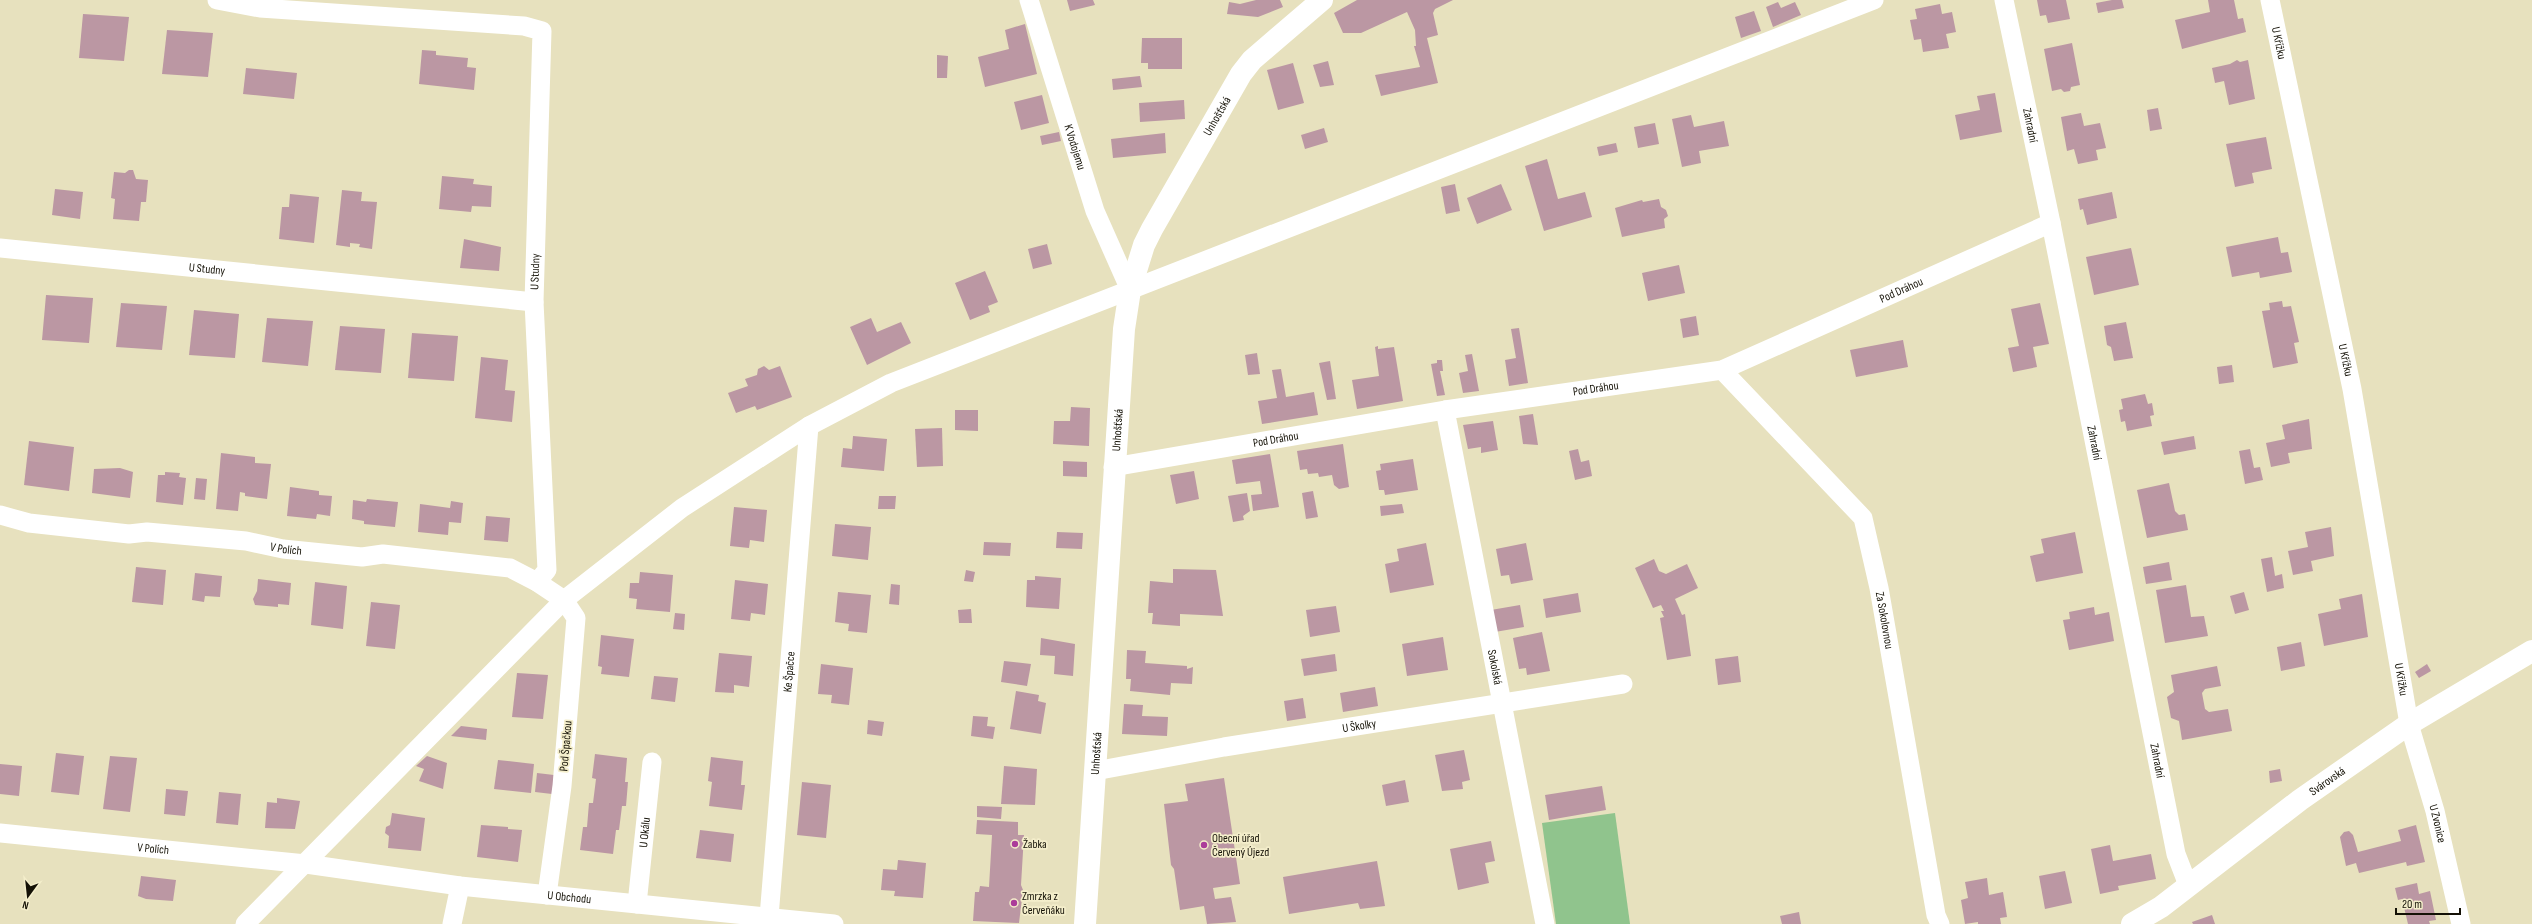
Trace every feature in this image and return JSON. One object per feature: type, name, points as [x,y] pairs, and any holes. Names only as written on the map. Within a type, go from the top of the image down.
[{"type":"main road","name":"Unhošťská","points":[[1085,924],[1096,771],[1113,467],[1124,329],[1130,290],[1144,246],[1152,229],[1241,74],[1252,60],[1322,0]]},
{"type":"main road","name":"Svárovská","points":[[2132,924],[2161,907],[2300,800],[2409,724],[2532,651]]},
{"type":"street","name":"U Studny","points":[[0,248],[534,302],[542,31],[524,26],[260,8],[217,0]]},
{"type":"street","name":"K Vodojemu","points":[[1029,0],[1095,211],[1130,290]]},
{"type":"street","points":[[245,924],[306,864],[564,600],[682,508],[809,426],[891,383],[1874,0]]},
{"type":"street","name":"Zahradní","points":[[2004,0],[2051,223],[2176,854],[2188,885]]},
{"type":"street","name":"U Křížku","points":[[2270,0],[2352,389],[2409,724]]},
{"type":"street","name":"Pod Dráhou","points":[[1113,467],[1444,410],[1722,370],[2051,223]]},
{"type":"street","points":[[534,302],[547,570],[537,582]]},
{"type":"street","name":"Za Sokolovnou","points":[[1722,370],[1863,518],[1879,588],[1936,915],[1940,924]]},
{"type":"street","name":"Sokolská","points":[[1444,410],[1545,924]]},
{"type":"street","name":"Ke Špačce","points":[[769,917],[809,426]]},
{"type":"street","name":"V Polích","points":[[0,515],[29,522],[129,534],[147,532],[246,541],[283,549],[362,557],[383,554],[510,568],[537,582],[564,600]]},
{"type":"street","name":"Pod Špačkou","points":[[547,895],[562,786],[576,618],[564,600]]},
{"type":"street","name":"U Školky","points":[[1096,771],[1224,747],[1623,684]]},
{"type":"street","name":"U Zvonice","points":[[2409,724],[2435,811],[2461,924]]},
{"type":"street","name":"U Okálu","points":[[637,904],[652,762]]},
{"type":"street","name":"V Polích","points":[[0,833],[306,864]]},
{"type":"street","name":"U Obchodu","points":[[306,864],[460,886],[834,924]]},
{"type":"street","points":[[452,924],[460,886]]},
{"type":"green space","points":[[1615,813],[1630,924],[1556,924],[1542,823]]},
{"type":"building","points":[[1067,0],[1093,0],[1095,5],[1070,11]]},
{"type":"building","points":[[1256,0],[1280,0],[1283,7],[1258,17],[1227,14],[1229,2],[1240,4]]},
{"type":"building","points":[[1357,0],[1453,0],[1435,9],[1433,13],[1438,35],[1427,38],[1438,83],[1381,96],[1375,75],[1420,67],[1414,46],[1416,46],[1415,30],[1407,12],[1361,33],[1343,33],[1334,13]]},
{"type":"building","points":[[2037,0],[2066,0],[2070,19],[2048,23],[2046,15],[2040,16]]},
{"type":"building","points":[[2122,0],[2124,8],[2098,13],[2096,3]]},
{"type":"building","points":[[2208,0],[2234,0],[2238,19],[2243,18],[2246,32],[2182,49],[2175,20],[2210,12]]},
{"type":"building","points":[[1778,2],[1781,8],[1795,2],[1801,15],[1773,27],[1766,7]]},
{"type":"building","points":[[1940,4],[1942,14],[1952,12],[1956,32],[1946,34],[1949,48],[1923,52],[1921,39],[1914,40],[1910,20],[1917,19],[1915,9]]},
{"type":"building","points":[[1754,11],[1761,31],[1741,38],[1735,17]]},
{"type":"building","points":[[83,14],[129,17],[124,61],[79,58]]},
{"type":"building","points":[[1025,24],[1037,74],[985,87],[978,57],[1009,49],[1005,30]]},
{"type":"building","points":[[167,30],[213,33],[208,77],[162,74]]},
{"type":"building","points":[[1142,38],[1182,38],[1182,69],[1148,69],[1148,63],[1141,63]]},
{"type":"building","points":[[2072,43],[2080,85],[2071,87],[2070,91],[2064,92],[2061,89],[2052,91],[2044,49]]},
{"type":"building","points":[[422,50],[436,51],[436,55],[468,58],[467,67],[476,68],[474,90],[419,84]]},
{"type":"building","points":[[937,55],[948,56],[947,78],[937,78]]},
{"type":"building","points":[[2237,60],[2240,62],[2248,60],[2255,99],[2229,105],[2224,81],[2215,83],[2212,68],[2230,64]]},
{"type":"building","points":[[1328,61],[1334,85],[1320,87],[1313,65]]},
{"type":"building","points":[[1293,63],[1304,103],[1278,110],[1267,70]]},
{"type":"building","points":[[246,68],[297,73],[294,99],[243,94]]},
{"type":"building","points":[[1140,76],[1142,87],[1113,90],[1112,79]]},
{"type":"building","points":[[1995,93],[2002,132],[1960,140],[1955,115],[1980,110],[1977,96]]},
{"type":"building","points":[[1042,95],[1049,123],[1021,130],[1014,102]]},
{"type":"building","points":[[1184,100],[1185,119],[1140,122],[1139,103]]},
{"type":"building","points":[[2158,108],[2162,129],[2150,131],[2147,110]]},
{"type":"building","points":[[2081,113],[2084,126],[2100,123],[2106,148],[2096,150],[2098,160],[2078,164],[2074,149],[2067,151],[2061,117]]},
{"type":"building","points":[[1691,115],[1694,127],[1724,121],[1729,146],[1699,151],[1701,163],[1682,167],[1672,119]]},
{"type":"building","points":[[1655,123],[1659,144],[1638,148],[1634,127]]},
{"type":"building","points":[[1324,128],[1328,142],[1305,149],[1301,135]]},
{"type":"building","points":[[1059,132],[1061,141],[1042,145],[1040,136]]},
{"type":"building","points":[[1165,133],[1166,153],[1113,158],[1111,139]]},
{"type":"building","points":[[2266,137],[2272,169],[2252,173],[2254,183],[2235,187],[2226,144]]},
{"type":"building","points":[[1616,143],[1618,152],[1599,156],[1597,147]]},
{"type":"building","points":[[1547,159],[1558,199],[1585,192],[1592,217],[1544,231],[1525,166]]},
{"type":"building","points":[[129,170],[133,170],[136,179],[148,180],[146,202],[141,202],[139,221],[113,219],[115,199],[111,198],[114,172],[125,173]]},
{"type":"building","points":[[442,176],[474,179],[473,184],[492,186],[491,207],[472,206],[471,212],[439,209]]},
{"type":"building","points":[[1455,184],[1460,211],[1446,214],[1441,187]]},
{"type":"building","points":[[1501,184],[1512,210],[1477,224],[1467,198]]},
{"type":"building","points":[[55,189],[83,192],[80,219],[52,215]]},
{"type":"building","points":[[342,190],[362,192],[361,201],[377,202],[372,249],[359,247],[360,244],[350,243],[350,247],[336,245]]},
{"type":"building","points":[[2112,192],[2117,218],[2087,225],[2083,209],[2080,210],[2078,199]]},
{"type":"building","points":[[290,194],[319,197],[314,243],[279,239],[282,207],[289,207]]},
{"type":"building","points":[[1659,199],[1661,207],[1666,210],[1668,216],[1664,219],[1665,228],[1622,237],[1615,208],[1642,200],[1643,202]]},
{"type":"building","points":[[2278,237],[2281,253],[2288,252],[2292,272],[2260,278],[2259,272],[2232,277],[2226,247]]},
{"type":"building","points":[[464,239],[501,247],[499,271],[460,268]]},
{"type":"building","points":[[1047,244],[1052,264],[1033,269],[1028,249]]},
{"type":"building","points":[[2131,248],[2139,285],[2094,295],[2086,257]]},
{"type":"building","points":[[1679,265],[1685,293],[1648,301],[1642,273]]},
{"type":"building","points":[[985,271],[998,302],[988,306],[990,312],[970,320],[955,283]]},
{"type":"building","points":[[46,295],[93,298],[89,343],[42,340]]},
{"type":"building","points":[[2282,301],[2283,307],[2291,306],[2299,342],[2294,343],[2298,363],[2273,368],[2262,311],[2270,310],[2269,303]]},
{"type":"building","points":[[121,303],[167,306],[162,350],[116,347]]},
{"type":"building","points":[[2040,303],[2049,344],[2033,347],[2037,367],[2013,372],[2008,348],[2019,346],[2011,309]]},
{"type":"building","points":[[194,310],[239,314],[235,358],[189,355]]},
{"type":"building","points":[[1696,316],[1699,335],[1683,338],[1680,319]]},
{"type":"building","points":[[267,318],[313,321],[308,366],[262,362]]},
{"type":"building","points":[[871,318],[877,332],[901,322],[911,343],[867,365],[850,327]]},
{"type":"building","points":[[2126,322],[2133,358],[2114,361],[2111,347],[2107,345],[2104,326]]},
{"type":"building","points":[[340,326],[385,329],[381,373],[335,370]]},
{"type":"building","points":[[1519,328],[1528,383],[1509,386],[1505,360],[1516,358],[1511,329]]},
{"type":"building","points":[[412,333],[458,336],[454,381],[408,378]]},
{"type":"building","points":[[1903,340],[1908,367],[1856,377],[1850,350]]},
{"type":"building","points":[[1378,346],[1378,349],[1394,347],[1403,401],[1357,409],[1352,380],[1379,376],[1375,347]]},
{"type":"building","points":[[1257,353],[1260,374],[1248,375],[1245,355]]},
{"type":"building","points":[[1472,354],[1479,391],[1463,393],[1459,373],[1468,371],[1465,355]]},
{"type":"building","points":[[481,357],[508,360],[505,390],[515,391],[512,422],[475,418]]},
{"type":"building","points":[[1437,360],[1442,360],[1443,371],[1440,371],[1445,395],[1437,396],[1431,364],[1437,363]]},
{"type":"building","points":[[1330,361],[1336,399],[1327,400],[1319,363]]},
{"type":"building","points":[[2232,365],[2234,382],[2219,384],[2217,367]]},
{"type":"building","points":[[764,366],[769,370],[780,366],[792,397],[757,410],[755,406],[736,413],[728,393],[748,386],[745,379],[757,375],[758,369]]},
{"type":"building","points":[[1281,369],[1286,397],[1314,392],[1318,415],[1262,424],[1258,401],[1277,398],[1272,370]]},
{"type":"building","points":[[2145,394],[2148,404],[2152,403],[2154,415],[2150,416],[2152,426],[2127,431],[2125,421],[2121,422],[2119,410],[2123,409],[2121,399]]},
{"type":"building","points":[[1071,407],[1090,408],[1089,446],[1053,444],[1054,421],[1070,421]]},
{"type":"building","points":[[955,410],[978,410],[978,431],[955,430]]},
{"type":"building","points":[[1533,414],[1538,445],[1523,444],[1519,416]]},
{"type":"building","points":[[2309,419],[2312,449],[2288,453],[2290,463],[2271,467],[2266,443],[2285,439],[2282,425]]},
{"type":"building","points":[[1493,421],[1498,450],[1481,453],[1481,447],[1468,449],[1463,425]]},
{"type":"building","points":[[942,428],[943,466],[917,467],[915,429]]},
{"type":"building","points":[[853,436],[887,439],[884,471],[841,467],[843,448],[852,449]]},
{"type":"building","points":[[2194,436],[2196,449],[2164,455],[2161,442]]},
{"type":"building","points":[[29,441],[74,447],[69,491],[24,485]]},
{"type":"building","points":[[1343,444],[1349,487],[1339,489],[1334,485],[1332,475],[1319,477],[1318,473],[1308,474],[1307,469],[1300,470],[1297,451]]},
{"type":"building","points":[[1578,449],[1581,462],[1589,460],[1592,476],[1575,480],[1569,451]]},
{"type":"building","points":[[2250,449],[2254,468],[2260,467],[2263,480],[2245,484],[2239,451]]},
{"type":"building","points":[[221,453],[255,457],[255,463],[271,464],[267,499],[245,496],[245,493],[240,492],[238,511],[216,509]]},
{"type":"building","points":[[1270,454],[1279,507],[1253,511],[1251,495],[1262,494],[1260,481],[1236,484],[1232,460]]},
{"type":"building","points":[[1413,459],[1418,490],[1385,495],[1384,490],[1379,490],[1376,471],[1381,470],[1380,464]]},
{"type":"building","points":[[1063,461],[1087,462],[1087,477],[1063,476]]},
{"type":"building","points":[[120,468],[133,472],[130,498],[92,493],[94,469]]},
{"type":"building","points":[[1194,471],[1199,499],[1176,504],[1170,475]]},
{"type":"building","points":[[165,472],[180,473],[179,477],[186,478],[183,505],[156,502],[158,475],[165,475]]},
{"type":"building","points":[[196,478],[207,479],[205,500],[194,499]]},
{"type":"building","points":[[2169,483],[2175,511],[2179,515],[2185,514],[2188,530],[2147,538],[2137,490]]},
{"type":"building","points":[[290,487],[319,491],[319,495],[332,496],[330,516],[317,514],[316,519],[287,516]]},
{"type":"building","points":[[1313,491],[1318,517],[1306,519],[1302,493]]},
{"type":"building","points":[[1247,493],[1250,511],[1243,516],[1244,520],[1233,522],[1228,496]]},
{"type":"building","points":[[879,496],[896,496],[895,509],[878,509]]},
{"type":"building","points":[[367,499],[398,502],[395,527],[364,524],[364,521],[352,519],[353,500],[366,502]]},
{"type":"building","points":[[451,501],[463,503],[461,523],[449,522],[448,535],[418,532],[420,504],[450,508]]},
{"type":"building","points":[[1402,504],[1404,513],[1381,516],[1380,506]]},
{"type":"building","points":[[734,507],[767,510],[764,542],[750,540],[749,548],[730,546]]},
{"type":"building","points":[[486,516],[510,518],[508,542],[484,540]]},
{"type":"building","points":[[835,524],[871,527],[868,560],[832,556]]},
{"type":"building","points":[[2331,527],[2334,556],[2311,561],[2313,571],[2293,575],[2288,551],[2308,547],[2305,532]]},
{"type":"building","points":[[1057,532],[1083,533],[1082,549],[1056,548]]},
{"type":"building","points":[[2075,532],[2083,573],[2036,582],[2030,556],[2044,553],[2041,539]]},
{"type":"building","points":[[984,542],[1011,543],[1010,556],[983,555]]},
{"type":"building","points":[[1426,543],[1434,585],[1390,593],[1385,564],[1399,561],[1397,549]]},
{"type":"building","points":[[1526,543],[1533,580],[1511,584],[1509,575],[1501,576],[1496,549]]},
{"type":"building","points":[[2272,557],[2275,576],[2282,574],[2284,588],[2267,592],[2261,559]]},
{"type":"building","points":[[1654,559],[1659,571],[1666,574],[1687,564],[1698,588],[1675,599],[1682,615],[1685,614],[1691,656],[1667,660],[1660,618],[1664,617],[1661,611],[1664,611],[1661,605],[1653,608],[1635,568]]},
{"type":"building","points":[[2169,562],[2172,580],[2146,584],[2143,567]]},
{"type":"building","points":[[136,567],[166,570],[163,605],[132,602]]},
{"type":"building","points":[[1173,569],[1216,570],[1223,616],[1180,614],[1180,626],[1152,624],[1153,613],[1148,613],[1150,581],[1173,583]]},
{"type":"building","points":[[966,570],[975,572],[973,582],[964,581]]},
{"type":"building","points":[[640,572],[673,575],[670,612],[636,609],[637,599],[629,598],[630,583],[639,583]]},
{"type":"building","points":[[195,573],[222,576],[220,597],[205,596],[204,602],[192,600]]},
{"type":"building","points":[[1035,576],[1061,578],[1059,609],[1026,607],[1027,580],[1035,580]]},
{"type":"building","points":[[258,579],[291,583],[289,605],[278,604],[278,607],[255,605],[253,599],[257,591]]},
{"type":"building","points":[[735,580],[768,584],[765,615],[751,613],[750,621],[731,619]]},
{"type":"building","points":[[315,582],[347,586],[343,629],[311,625]]},
{"type":"building","points":[[891,584],[900,585],[899,605],[889,604]]},
{"type":"building","points":[[2186,585],[2191,617],[2204,616],[2208,636],[2165,643],[2156,590]]},
{"type":"building","points":[[838,592],[871,595],[867,633],[848,631],[849,624],[835,622]]},
{"type":"building","points":[[2244,592],[2249,610],[2235,614],[2230,596]]},
{"type":"building","points":[[1578,593],[1581,612],[1546,618],[1543,599]]},
{"type":"building","points":[[2362,594],[2368,637],[2324,646],[2318,614],[2341,609],[2339,599]]},
{"type":"building","points":[[371,602],[400,605],[395,649],[366,646]]},
{"type":"building","points":[[1520,605],[1524,627],[1489,633],[1485,611]]},
{"type":"building","points":[[1336,606],[1340,632],[1310,637],[1306,610]]},
{"type":"building","points":[[2094,607],[2095,615],[2109,612],[2114,641],[2069,650],[2063,620],[2070,619],[2069,612]]},
{"type":"building","points":[[971,609],[972,623],[959,623],[958,610]]},
{"type":"building","points":[[675,613],[685,614],[684,630],[673,629]]},
{"type":"building","points":[[1542,632],[1550,671],[1527,675],[1526,668],[1519,669],[1513,638]]},
{"type":"building","points":[[601,635],[634,639],[629,677],[601,674],[602,667],[598,666]]},
{"type":"building","points":[[1443,637],[1448,670],[1407,676],[1402,644]]},
{"type":"building","points":[[1041,638],[1075,644],[1073,676],[1054,674],[1055,656],[1040,655]]},
{"type":"building","points":[[2301,642],[2305,666],[2281,671],[2277,647]]},
{"type":"building","points":[[1127,650],[1146,651],[1145,663],[1187,666],[1187,669],[1193,667],[1192,684],[1171,683],[1170,695],[1130,691],[1131,679],[1126,679]]},
{"type":"building","points":[[719,653],[752,656],[749,687],[734,685],[734,693],[715,692]]},
{"type":"building","points":[[1335,654],[1337,671],[1304,676],[1301,659]]},
{"type":"building","points":[[1738,656],[1741,682],[1718,685],[1715,659]]},
{"type":"building","points":[[1004,661],[1031,664],[1027,686],[1001,682]]},
{"type":"building","points":[[821,664],[853,668],[849,705],[831,703],[832,695],[818,694]]},
{"type":"building","points":[[2427,664],[2431,671],[2419,678],[2415,672]]},
{"type":"building","points":[[2217,666],[2221,686],[2205,689],[2202,693],[2205,709],[2209,712],[2228,709],[2232,731],[2182,740],[2179,721],[2171,718],[2167,697],[2174,692],[2171,675]]},
{"type":"building","points":[[517,673],[548,675],[543,719],[512,717]]},
{"type":"building","points":[[654,676],[678,678],[675,702],[651,699]]},
{"type":"building","points":[[1375,687],[1378,706],[1343,712],[1340,693]]},
{"type":"building","points":[[1016,691],[1039,695],[1038,701],[1046,703],[1041,734],[1010,729]]},
{"type":"building","points":[[1303,698],[1306,718],[1287,721],[1284,701]]},
{"type":"building","points":[[1124,704],[1143,705],[1142,716],[1168,717],[1167,736],[1122,734]]},
{"type":"building","points":[[973,716],[988,717],[987,726],[995,727],[993,739],[971,736]]},
{"type":"building","points":[[868,720],[884,722],[882,736],[867,734]]},
{"type":"building","points":[[461,726],[487,729],[486,740],[451,736]]},
{"type":"building","points":[[1464,750],[1470,780],[1462,782],[1463,789],[1442,791],[1435,755]]},
{"type":"building","points":[[56,753],[84,756],[79,795],[51,792]]},
{"type":"building","points":[[595,754],[627,758],[625,782],[628,782],[626,806],[622,806],[619,830],[616,830],[613,854],[580,850],[583,827],[587,827],[589,803],[593,803],[596,779],[592,778]]},
{"type":"building","points":[[110,756],[137,758],[130,812],[103,809]]},
{"type":"building","points":[[427,756],[447,763],[443,789],[419,781],[424,769],[416,766]]},
{"type":"building","points":[[711,757],[743,761],[741,785],[745,785],[742,810],[709,806],[712,782],[708,781]]},
{"type":"building","points":[[498,760],[534,764],[531,793],[494,789]]},
{"type":"building","points":[[0,764],[22,766],[19,796],[0,794]]},
{"type":"building","points":[[1004,766],[1037,769],[1035,805],[1001,804]]},
{"type":"building","points":[[2280,769],[2282,781],[2270,783],[2269,771]]},
{"type":"building","points":[[537,773],[554,775],[552,794],[535,792]]},
{"type":"building","points":[[1224,778],[1240,884],[1213,888],[1215,899],[1231,897],[1236,922],[1207,924],[1204,906],[1180,910],[1174,869],[1171,865],[1164,804],[1188,801],[1185,784]]},
{"type":"building","points":[[1405,780],[1409,802],[1386,806],[1382,785]]},
{"type":"building","points":[[802,782],[831,785],[826,838],[797,835]]},
{"type":"building","points":[[1602,786],[1606,810],[1549,820],[1545,795]]},
{"type":"building","points":[[166,789],[188,791],[185,816],[164,814]]},
{"type":"building","points":[[219,792],[241,794],[238,825],[216,823]]},
{"type":"building","points":[[277,798],[300,801],[295,829],[265,828],[267,802],[277,803]]},
{"type":"building","points":[[977,806],[1002,807],[1001,819],[977,817]]},
{"type":"building","points":[[392,813],[425,818],[421,851],[388,848],[389,836],[385,833],[386,827],[390,825]]},
{"type":"building","points":[[977,820],[1018,822],[1018,835],[1024,835],[1021,885],[1023,890],[1019,923],[973,921],[975,892],[979,892],[980,886],[989,887],[992,835],[976,834]]},
{"type":"building","points":[[481,825],[508,827],[508,829],[522,830],[518,862],[477,857]]},
{"type":"building","points":[[2416,825],[2425,862],[2407,866],[2406,862],[2359,873],[2356,863],[2346,866],[2340,837],[2344,832],[2349,831],[2353,835],[2358,852],[2401,841],[2398,830]]},
{"type":"building","points":[[700,830],[734,834],[731,862],[696,858]]},
{"type":"building","points":[[1491,841],[1495,861],[1485,863],[1489,883],[1458,890],[1450,849]]},
{"type":"building","points":[[2110,845],[2113,861],[2151,854],[2156,879],[2118,886],[2119,890],[2100,894],[2091,849]]},
{"type":"building","points":[[898,860],[926,863],[923,898],[894,896],[895,891],[881,890],[883,869],[897,870]]},
{"type":"building","points":[[1377,861],[1385,906],[1360,909],[1358,903],[1289,914],[1283,877]]},
{"type":"building","points":[[2065,871],[2072,903],[2045,909],[2039,876]]},
{"type":"building","points":[[141,876],[176,880],[173,901],[146,899],[138,896]]},
{"type":"building","points":[[1987,878],[1989,895],[2003,892],[2007,917],[2000,918],[2001,924],[1978,924],[1978,922],[1965,924],[1961,900],[1968,898],[1965,882]]},
{"type":"building","points":[[2417,883],[2419,894],[2430,891],[2436,920],[2429,921],[2430,924],[2408,924],[2402,899],[2398,900],[2395,888]]},
{"type":"building","points":[[1799,912],[1801,924],[1782,924],[1780,916]]},
{"type":"building","points":[[2212,915],[2215,924],[2193,924],[2192,922]]},
{"type":"place","name":"Žabka","points":[[1015,844]]},
{"type":"place","name":"Obecní úřad Červený Újezd","points":[[1204,845]]},
{"type":"place","name":"Zmrzka z Červeňáku","points":[[1014,903]]}]
